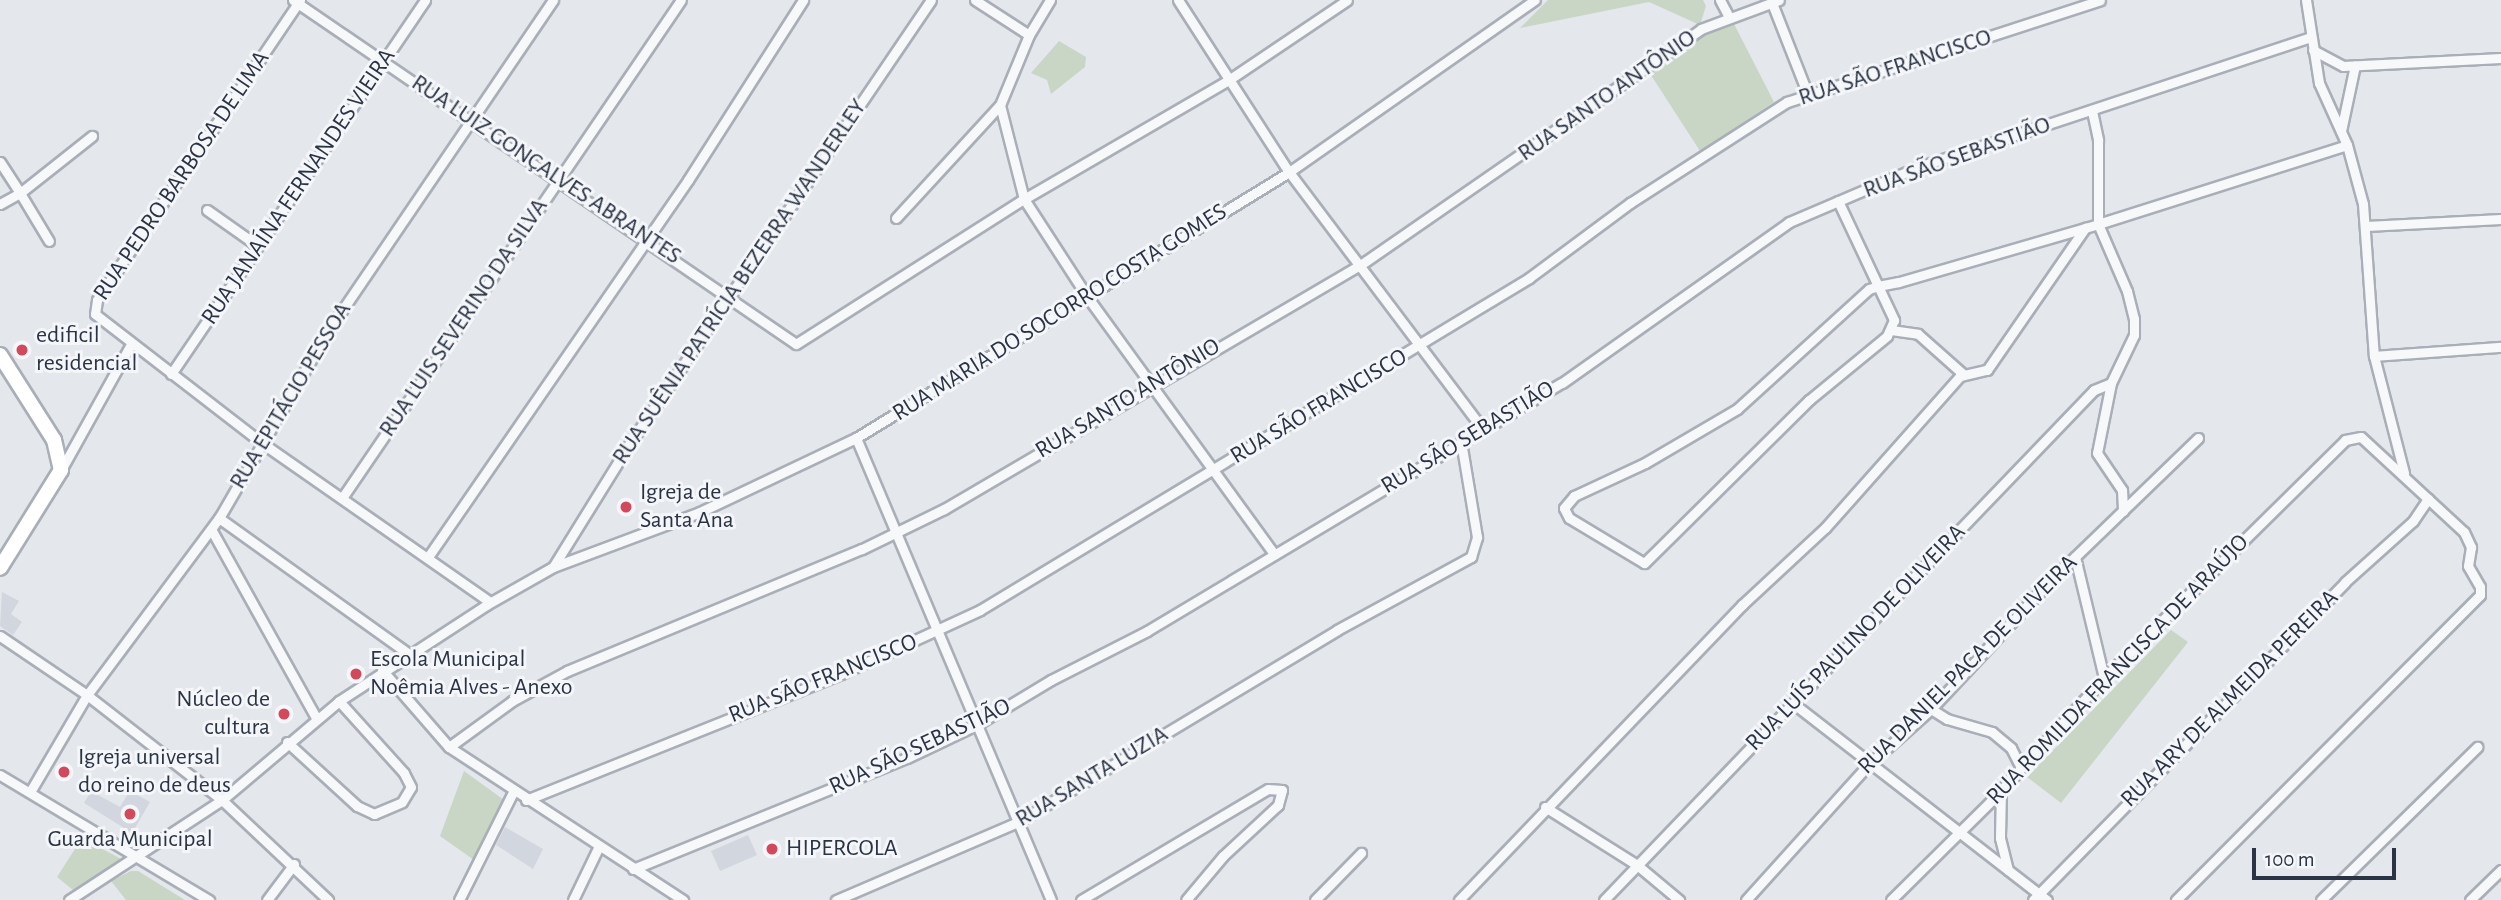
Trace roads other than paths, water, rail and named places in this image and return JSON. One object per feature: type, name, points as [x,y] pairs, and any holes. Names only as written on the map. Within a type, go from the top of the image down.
[{"type":"main road","points":[[0,355],[54,440],[61,470],[0,568]]},
{"type":"street","name":"RUA JANAÍNA FERNANDES VIEIRA","points":[[171,374],[425,0]]},
{"type":"street","name":"RUA EPITÁCIO PESSOA","points":[[30,792],[87,695],[219,518],[336,318],[473,122],[553,0]]},
{"type":"street","name":"RUA LUIS SEVERINO DA SILVA","points":[[342,498],[681,0]]},
{"type":"street","points":[[428,557],[647,239],[803,0]]},
{"type":"street","name":"RUA SUÊNIA PATRÍCIA BEZERRA WANDERLEY","points":[[553,566],[931,0]]},
{"type":"street","points":[[975,0],[1029,35]]},
{"type":"street","points":[[896,218],[1000,105],[1029,35],[1050,0]]},
{"type":"street","points":[[1178,0],[1289,172],[1417,347],[1483,429]]},
{"type":"street","points":[[1024,200],[1230,79],[1348,0]]},
{"type":"street","name":"RUA MARIA DO SOCORRO COSTA GOMES","points":[[69,900],[135,854],[222,800],[338,701],[382,670],[491,602],[553,566],[700,512],[856,438],[1289,172],[1535,0]]},
{"type":"street","points":[[1720,0],[1729,17]]},
{"type":"street","name":"RUA SÃO FRANCISCO","points":[[526,800],[940,631],[1214,471],[1529,278],[1725,139],[1808,95],[2100,0]]},
{"type":"street","points":[[2176,900],[2476,600],[2481,591],[2468,566],[2468,538],[2404,475],[2374,356],[2367,226],[2347,145],[2319,83],[2306,0]]},
{"type":"street","name":"RUA LUIZ GONÇALVES ABRANTES","points":[[297,1],[731,296],[796,344],[1024,200]]},
{"type":"street","name":"RUA PEDRO BARBOSA DE LIMA","points":[[297,1],[95,305],[98,318],[262,443],[491,602]]},
{"type":"street","points":[[1775,1],[1808,95]]},
{"type":"street","name":"RUA SANTO ANTÔNIO","points":[[449,747],[513,701],[567,671],[898,533],[1359,266],[1507,166],[1622,81],[1701,29],[1775,1]]},
{"type":"street","name":"RUA SÃO SEBASTIÃO","points":[[633,869],[978,724],[1274,554],[1637,334],[1779,229],[1919,167],[2311,37]]},
{"type":"street","points":[[2313,50],[2334,65],[2501,58]]},
{"type":"street","points":[[2341,131],[2355,65]]},
{"type":"street","points":[[1000,105],[1024,200],[1086,295],[1274,554]]},
{"type":"street","points":[[2092,111],[2098,140],[2098,225],[2127,291],[2134,319],[2134,334],[2111,383],[2096,453],[2122,489],[2123,511]]},
{"type":"street","points":[[0,204],[20,193],[92,136]]},
{"type":"street","points":[[1838,201],[1878,286],[1894,320],[1891,330],[1799,409],[1644,564],[1564,514],[1574,496],[1645,463],[1737,409],[1856,299],[1878,286],[2098,225],[2347,145]]},
{"type":"street","points":[[0,162],[49,241]]},
{"type":"street","points":[[207,210],[258,246]]},
{"type":"street","points":[[2367,226],[2501,219]]},
{"type":"street","points":[[1891,330],[1918,334],[1964,374],[1980,374],[1991,364],[2085,228]]},
{"type":"street","points":[[61,470],[131,344]]},
{"type":"street","points":[[2374,356],[2501,347]]},
{"type":"street","points":[[1459,900],[1545,807],[1709,639],[1825,527],[1964,374]]},
{"type":"street","name":"RUA LUÍS PAULINO DE OLIVEIRA","points":[[1604,900],[2094,390],[2111,383]]},
{"type":"street","points":[[856,438],[940,631],[1051,900]]},
{"type":"street","name":"RUA DANIEL PACA DE OLIVEIRA","points":[[1746,900],[1868,765],[1931,709],[2075,557],[2198,438]]},
{"type":"street","name":"RUA ROMILDA FRANCISCA DE ARAÚJO","points":[[1891,900],[2104,678],[2345,440],[2364,438],[2404,475]]},
{"type":"street","name":"RUA SANTA LUZIA","points":[[836,900],[1018,822],[1337,630],[1471,557],[1477,537],[1461,441]]},
{"type":"street","name":"RUA ARY DE ALMEIDA PEREIRA","points":[[2035,897],[2345,582],[2413,521],[2428,499]]},
{"type":"street","points":[[219,518],[409,654]]},
{"type":"street","points":[[211,529],[316,718]]},
{"type":"street","points":[[2075,557],[2104,678]]},
{"type":"street","points":[[0,636],[87,695],[222,800],[294,864],[328,900]]},
{"type":"street","points":[[382,670],[449,747],[513,792],[683,900]]},
{"type":"street","points":[[287,742],[357,806],[374,814],[401,802],[411,787],[404,773],[338,701]]},
{"type":"street","points":[[1794,704],[1868,765],[2008,870],[2035,897],[2047,900]]},
{"type":"street","points":[[1931,709],[1947,719],[1992,732],[2011,748],[2020,766]]},
{"type":"street","points":[[2321,900],[2477,747]]},
{"type":"street","points":[[0,775],[209,900]]},
{"type":"street","points":[[1081,900],[1268,789],[1280,788],[1283,797],[1223,856],[1186,900]]},
{"type":"street","points":[[2001,788],[2000,838],[2008,870]]},
{"type":"street","points":[[459,900],[513,792]]},
{"type":"street","points":[[1545,807],[1637,865],[1679,900]]},
{"type":"street","points":[[573,900],[599,846]]},
{"type":"street","points":[[1315,900],[1361,853]]},
{"type":"street","points":[[267,900],[294,864]]},
{"type":"street","points":[[2470,900],[2501,870]]},
{"type":"place","name":"edificil residencial","points":[[22,350]]},
{"type":"place","name":"Igreja de Santa Ana","points":[[626,507]]},
{"type":"place","name":"Escola Municipal Noêmia Alves - Anexo","points":[[356,674]]},
{"type":"place","name":"Núcleo de cultura","points":[[284,714]]},
{"type":"place","name":"Igreja universal do reino de deus","points":[[64,772]]},
{"type":"place","name":"Guarda Municipal","points":[[130,814]]},
{"type":"place","name":"HIPERCOLA","points":[[772,849]]}]
